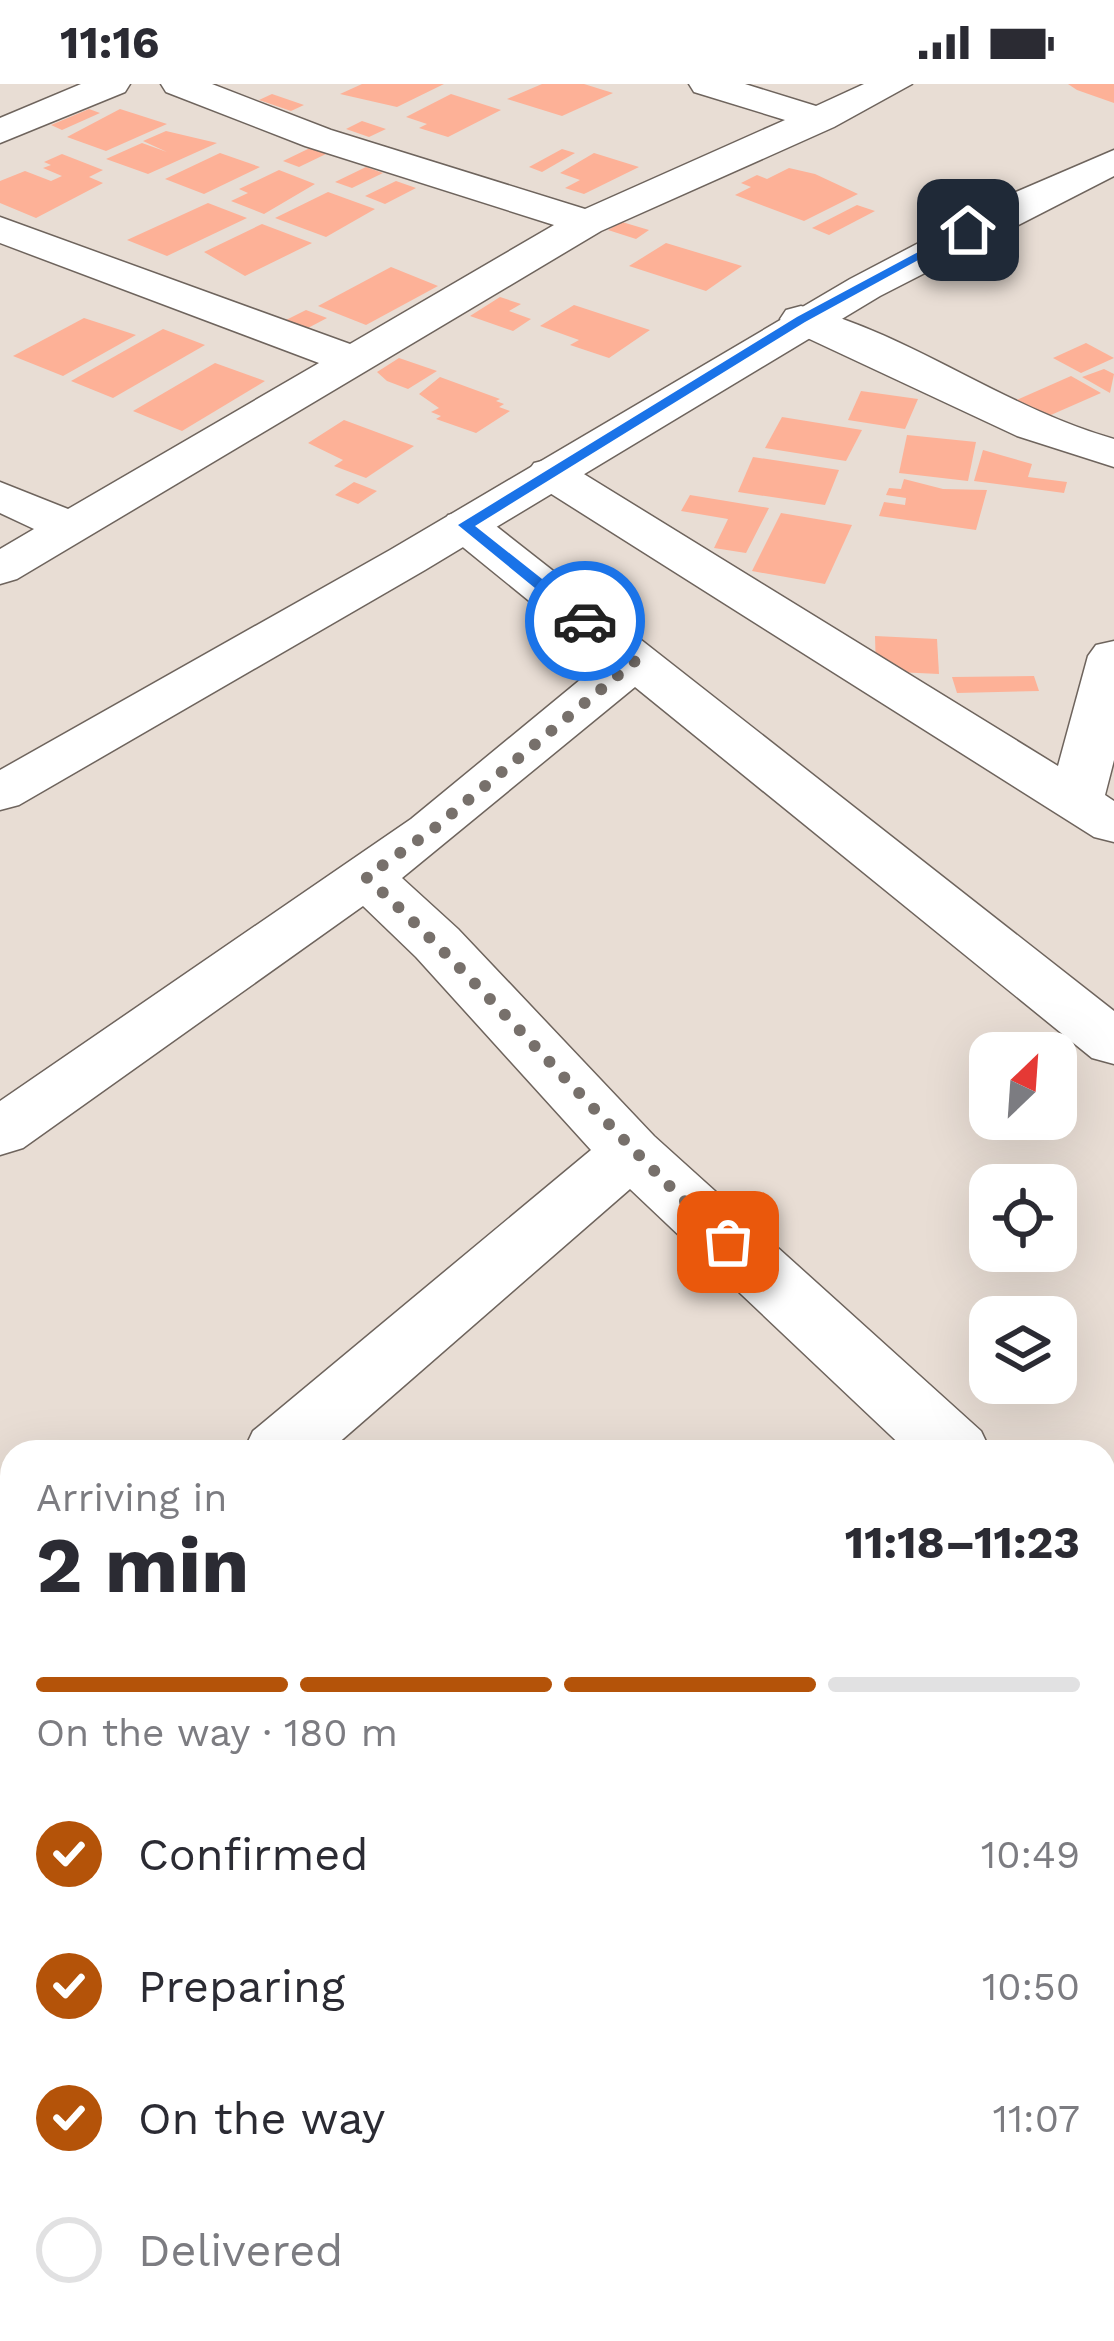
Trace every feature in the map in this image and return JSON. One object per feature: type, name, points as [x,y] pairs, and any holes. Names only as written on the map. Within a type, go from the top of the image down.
[{"type":"street","points":[[0,132],[112,84]]},
{"type":"street","points":[[179,84],[317,138],[587,223]]},
{"type":"street","points":[[707,84],[821,119]]},
{"type":"street","points":[[0,569],[350,358],[587,223],[894,84]]},
{"type":"street","points":[[0,766],[537,454],[756,316],[890,243],[1114,142]]},
{"type":"street","points":[[0,793],[465,525],[801,320],[1009,208],[1114,161]]},
{"type":"street","points":[[0,229],[350,358]]},
{"type":"street","points":[[801,320],[849,335],[1031,428],[1114,453]]},
{"type":"street","points":[[550,472],[740,595],[1096,812],[1114,656]]},
{"type":"street","points":[[0,496],[70,527]]},
{"type":"street","points":[[465,525],[1114,1042]]},
{"type":"street","points":[[0,1132],[431,831],[635,661]]},
{"type":"street","points":[[366,877],[437,943],[631,1152],[942,1440]]},
{"type":"street","points":[[293,1440],[631,1152]]},
{"type":"building","points":[[362,84],[444,84],[397,107],[340,94]]},
{"type":"building","points":[[542,84],[584,84],[613,93],[562,116],[507,99]]},
{"type":"building","points":[[1068,84],[1114,84],[1114,103],[1077,90]]},
{"type":"building","points":[[272,94],[304,105],[291,111],[259,100]]},
{"type":"building","points":[[451,94],[501,110],[448,137],[419,128],[427,124],[406,117]]},
{"type":"building","points":[[89,109],[100,113],[62,130],[51,125]]},
{"type":"building","points":[[120,109],[167,124],[106,151],[67,137]]},
{"type":"building","points":[[362,121],[386,129],[369,137],[346,129]]},
{"type":"building","points":[[166,131],[217,143],[148,174],[106,159],[142,143],[167,152],[143,141]]},
{"type":"building","points":[[310,148],[326,154],[299,167],[283,161]]},
{"type":"building","points":[[562,149],[575,153],[542,172],[529,167]]},
{"type":"building","points":[[220,153],[260,167],[204,194],[165,179]]},
{"type":"building","points":[[594,153],[639,167],[584,194],[565,188],[580,180],[560,173]]},
{"type":"building","points":[[62,154],[103,170],[89,177],[103,183],[36,218],[0,203],[0,181],[25,171],[51,181],[62,176],[43,168],[51,165],[44,162]]},
{"type":"building","points":[[366,167],[383,173],[352,188],[335,182]]},
{"type":"building","points":[[789,168],[858,194],[804,221],[735,195],[751,187],[741,183],[757,175],[767,179]]},
{"type":"building","points":[[279,170],[315,184],[264,214],[231,201],[248,193],[239,189]]},
{"type":"building","points":[[396,181],[416,188],[385,204],[365,196]]},
{"type":"building","points":[[328,192],[375,209],[326,237],[275,218]]},
{"type":"building","points":[[208,203],[247,218],[167,256],[127,240]]},
{"type":"building","points":[[857,205],[875,211],[829,235],[812,228]]},
{"type":"building","points":[[622,222],[649,230],[636,239],[608,230]]},
{"type":"building","points":[[262,224],[312,243],[245,276],[204,252]]},
{"type":"building","points":[[666,243],[742,266],[706,291],[629,266]]},
{"type":"building","points":[[391,267],[438,286],[366,325],[318,306]]},
{"type":"building","points":[[500,297],[521,304],[509,311],[531,319],[513,331],[470,316]]},
{"type":"building","points":[[574,305],[650,330],[609,358],[570,345],[579,340],[540,326]]},
{"type":"building","points":[[306,310],[327,318],[308,328],[286,320]]},
{"type":"building","points":[[84,318],[136,335],[63,376],[13,356]]},
{"type":"building","points":[[163,329],[205,345],[113,398],[71,381]]},
{"type":"building","points":[[1086,343],[1114,358],[1081,373],[1053,358]]},
{"type":"building","points":[[399,358],[437,371],[408,389],[377,372]]},
{"type":"building","points":[[215,363],[265,381],[182,431],[133,411]]},
{"type":"building","points":[[1104,369],[1114,374],[1110,393],[1082,377]]},
{"type":"building","points":[[1071,376],[1101,393],[1044,418],[1005,405]]},
{"type":"building","points":[[440,377],[500,399],[496,401],[504,404],[499,407],[510,411],[476,433],[436,419],[441,416],[431,412],[439,408],[419,394]]},
{"type":"building","points":[[861,391],[918,399],[905,429],[848,420]]},
{"type":"building","points":[[782,417],[862,430],[846,461],[765,448]]},
{"type":"building","points":[[344,420],[414,446],[366,478],[334,466],[343,460],[308,443]]},
{"type":"building","points":[[907,435],[976,442],[968,481],[899,473]]},
{"type":"building","points":[[983,450],[1032,464],[1028,477],[1067,482],[1064,493],[974,481]]},
{"type":"building","points":[[753,457],[839,470],[825,505],[738,492]]},
{"type":"building","points":[[904,479],[943,489],[987,490],[976,530],[879,516],[884,502],[905,505],[906,498],[886,495],[889,488],[901,489]]},
{"type":"building","points":[[354,482],[377,491],[358,504],[335,495]]},
{"type":"building","points":[[690,495],[769,508],[746,553],[714,548],[728,519],[681,511]]},
{"type":"building","points":[[781,513],[852,525],[825,584],[752,571]]},
{"type":"building","points":[[593,568],[628,589],[605,600],[570,579]]},
{"type":"building","points":[[875,636],[937,639],[939,674],[876,671]]},
{"type":"building","points":[[1034,676],[1039,691],[957,693],[952,677]]},
{"type":"way so far","points":[[585,621],[635,661],[431,831],[366,877],[437,943],[631,1152],[728,1242]]},
{"type":"route","points":[[585,621],[465,525],[801,320],[968,230]]}]
